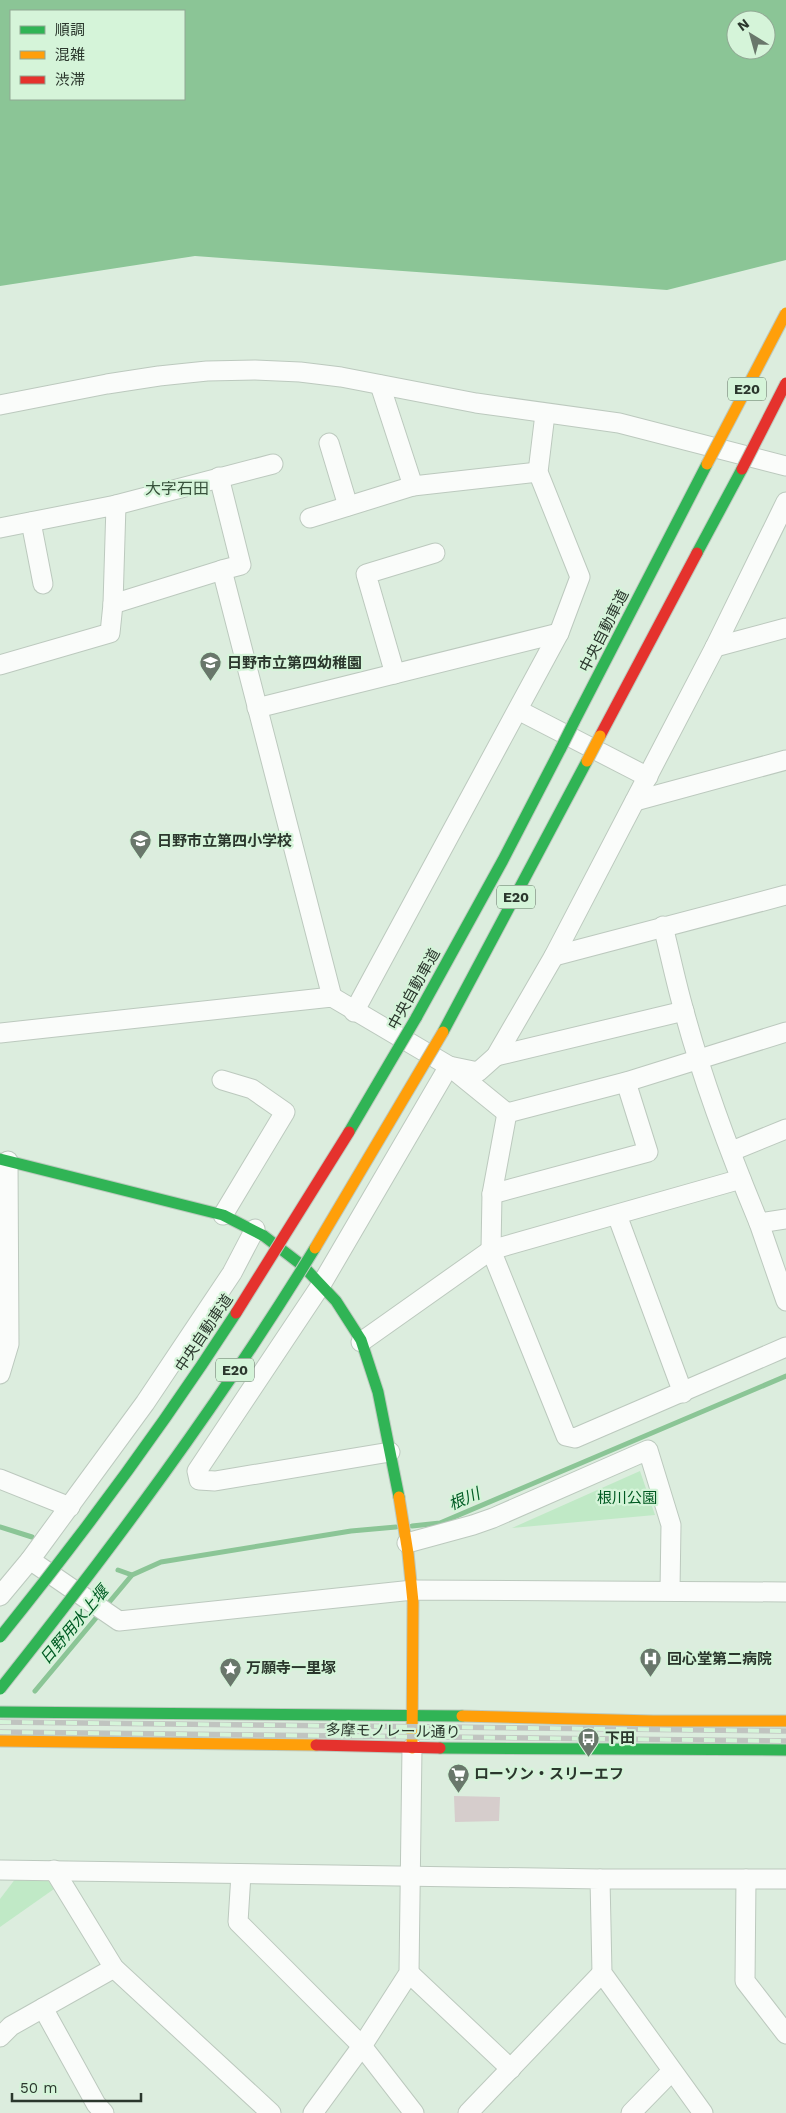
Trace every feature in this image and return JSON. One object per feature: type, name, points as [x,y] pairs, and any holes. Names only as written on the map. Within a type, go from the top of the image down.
[{"type":"main road","name":"中央自動車道","points":[[0,1637],[49,1578],[150,1442],[252,1289],[346,1139],[416,1018],[503,860],[786,313]]},
{"type":"main road","name":"E20","points":[[0,1689],[68,1604],[188,1440],[311,1256],[443,1032],[786,383]]},
{"type":"main road","points":[[4,1160],[223,1215],[255,1229],[290,1254],[321,1285],[343,1312],[362,1342],[380,1402],[406,1539],[412,1590],[412,1748]]},
{"type":"main road","name":"多摩モノレール通り","points":[[0,1712],[412,1715],[653,1721],[786,1721]]},
{"type":"main road","name":"多摩モノレール通り","points":[[0,1741],[266,1743],[412,1748],[786,1750]]},
{"type":"street","points":[[0,405],[106,384],[208,371],[255,370],[300,372],[341,376],[476,403],[544,414],[619,423],[786,466]]},
{"type":"street","points":[[380,385],[413,486]]},
{"type":"street","points":[[354,1012],[559,633],[580,577],[538,472],[544,414]]},
{"type":"street","points":[[329,443],[348,506]]},
{"type":"street","points":[[0,528],[116,505],[274,464]]},
{"type":"street","points":[[310,518],[413,486],[538,472]]},
{"type":"street","points":[[113,604],[241,565],[219,477]]},
{"type":"street","points":[[449,1066],[478,1072],[496,1056],[554,956],[648,777],[715,647],[786,502]]},
{"type":"street","points":[[0,666],[110,633],[113,604],[116,505]]},
{"type":"street","points":[[31,522],[43,584]]},
{"type":"street","points":[[395,674],[366,574],[435,553]]},
{"type":"street","points":[[222,570],[332,998]]},
{"type":"street","points":[[715,647],[786,628]]},
{"type":"street","points":[[257,708],[559,633]]},
{"type":"street","points":[[518,710],[648,777]]},
{"type":"street","points":[[635,801],[786,760]]},
{"type":"street","points":[[554,956],[786,895]]},
{"type":"street","points":[[663,926],[684,1011],[699,1059],[786,1302]]},
{"type":"street","points":[[0,1033],[332,998],[449,1066],[507,1113]]},
{"type":"street","points":[[496,1056],[684,1011]]},
{"type":"street","points":[[507,1113],[626,1082],[786,1032]]},
{"type":"street","points":[[390,1452],[214,1481],[199,1480],[197,1470],[321,1285],[449,1066]]},
{"type":"street","points":[[222,1080],[252,1089],[285,1112],[223,1215]]},
{"type":"street","points":[[492,1194],[648,1152],[626,1082]]},
{"type":"street","points":[[507,1113],[492,1194],[492,1250],[566,1436],[575,1438],[786,1347]]},
{"type":"street","points":[[732,1151],[786,1129]]},
{"type":"street","points":[[0,1374],[9,1344],[4,1160]]},
{"type":"street","points":[[362,1342],[492,1250],[741,1179]]},
{"type":"street","points":[[617,1215],[683,1393]]},
{"type":"street","points":[[759,1223],[786,1219]]},
{"type":"street","points":[[0,1596],[70,1507],[145,1403],[232,1273],[255,1229]]},
{"type":"street","points":[[406,1539],[493,1518],[648,1450],[671,1525],[670,1590]]},
{"type":"street","points":[[0,1479],[70,1507]]},
{"type":"street","points":[[30,1560],[119,1622],[412,1590],[786,1592]]},
{"type":"street","points":[[313,2113],[362,2046],[408,1974],[412,1748]]},
{"type":"street","points":[[0,1870],[600,1879],[786,1879]]},
{"type":"street","points":[[54,1870],[114,1968],[271,2113]]},
{"type":"street","points":[[241,1874],[238,1922],[362,2046],[414,2113]]},
{"type":"street","points":[[600,1879],[602,1973],[703,2113]]},
{"type":"street","points":[[746,1879],[745,1981],[786,2034]]},
{"type":"street","points":[[0,2037],[11,2026],[114,1968]]},
{"type":"street","points":[[468,2113],[602,1973]]},
{"type":"street","points":[[408,1974],[511,2069]]},
{"type":"street","points":[[43,2008],[96,2104],[104,2113]]},
{"type":"street","points":[[632,2113],[672,2071]]},
{"type":"green space","name":"根川公園","points":[[640,1471],[655,1515],[512,1528]]},
{"type":"green space","points":[[16,1878],[46,1878],[54,1889],[0,1927],[0,1899]]},
{"type":"shaded area","points":[[0,0],[786,0],[786,260],[667,290],[195,256],[0,286]]},
{"type":"building","points":[[454,1796],[500,1797],[499,1821],[455,1822]]},
{"type":"waterway","name":"根川","points":[[412,1526],[440,1523],[786,1376]]},
{"type":"waterway","points":[[0,1527],[32,1537]]},
{"type":"waterway","name":"根川","points":[[35,1691],[132,1575],[161,1562],[351,1531],[396,1527]]},
{"type":"waterway","points":[[118,1570],[132,1575]]},
{"type":"railway","points":[[0,1722],[786,1731]]},
{"type":"railway","points":[[0,1732],[786,1741]]},
{"type":"traffic: fast","points":[[574,722],[707,464]]},
{"type":"traffic: fast","points":[[697,553],[742,469]]},
{"type":"traffic: fast","points":[[561,748],[574,722]]},
{"type":"traffic: fast","points":[[416,1018],[503,860],[561,748]]},
{"type":"traffic: fast","points":[[443,1032],[587,761]]},
{"type":"traffic: fast","points":[[349,1132],[416,1018]]},
{"type":"traffic: fast","points":[[0,1159],[223,1215],[264,1236],[303,1266],[336,1301],[361,1340],[378,1392],[399,1497]]},
{"type":"traffic: fast","points":[[0,1689],[84,1582],[164,1473],[242,1362],[315,1248]]},
{"type":"traffic: fast","points":[[0,1637],[122,1478],[180,1397],[236,1313]]},
{"type":"traffic: fast","points":[[0,1712],[462,1716]]},
{"type":"traffic: fast","points":[[440,1748],[786,1750]]},
{"type":"traffic: slow","points":[[707,464],[786,313]]},
{"type":"traffic: slow","points":[[587,761],[600,736]]},
{"type":"traffic: slow","points":[[315,1248],[443,1032]]},
{"type":"traffic: slow","points":[[399,1497],[408,1553],[413,1602],[412,1748]]},
{"type":"traffic: slow","points":[[462,1716],[653,1721],[786,1721]]},
{"type":"traffic: slow","points":[[0,1741],[316,1745]]},
{"type":"traffic: jam","points":[[742,469],[786,383]]},
{"type":"traffic: jam","points":[[600,736],[697,553]]},
{"type":"traffic: jam","points":[[236,1313],[349,1132]]},
{"type":"traffic: jam","points":[[316,1745],[440,1748]]},
{"type":"place","name":"日野市立第四幼稚園","points":[[211,682]]},
{"type":"place","name":"日野市立第四小学校","points":[[141,860]]},
{"type":"place","name":"回心堂第二病院","points":[[651,1678]]},
{"type":"place","name":"万願寺一里塚","points":[[230,1687]]},
{"type":"place","name":"下田","points":[[589,1757]]},
{"type":"place","name":"ローソン・スリーエフ","points":[[458,1793]]},
{"type":"district","name":"大字石田","points":[[177,488]]},
{"type":"water label","name":"日野用水上堰","points":[[74,1625]]}]
